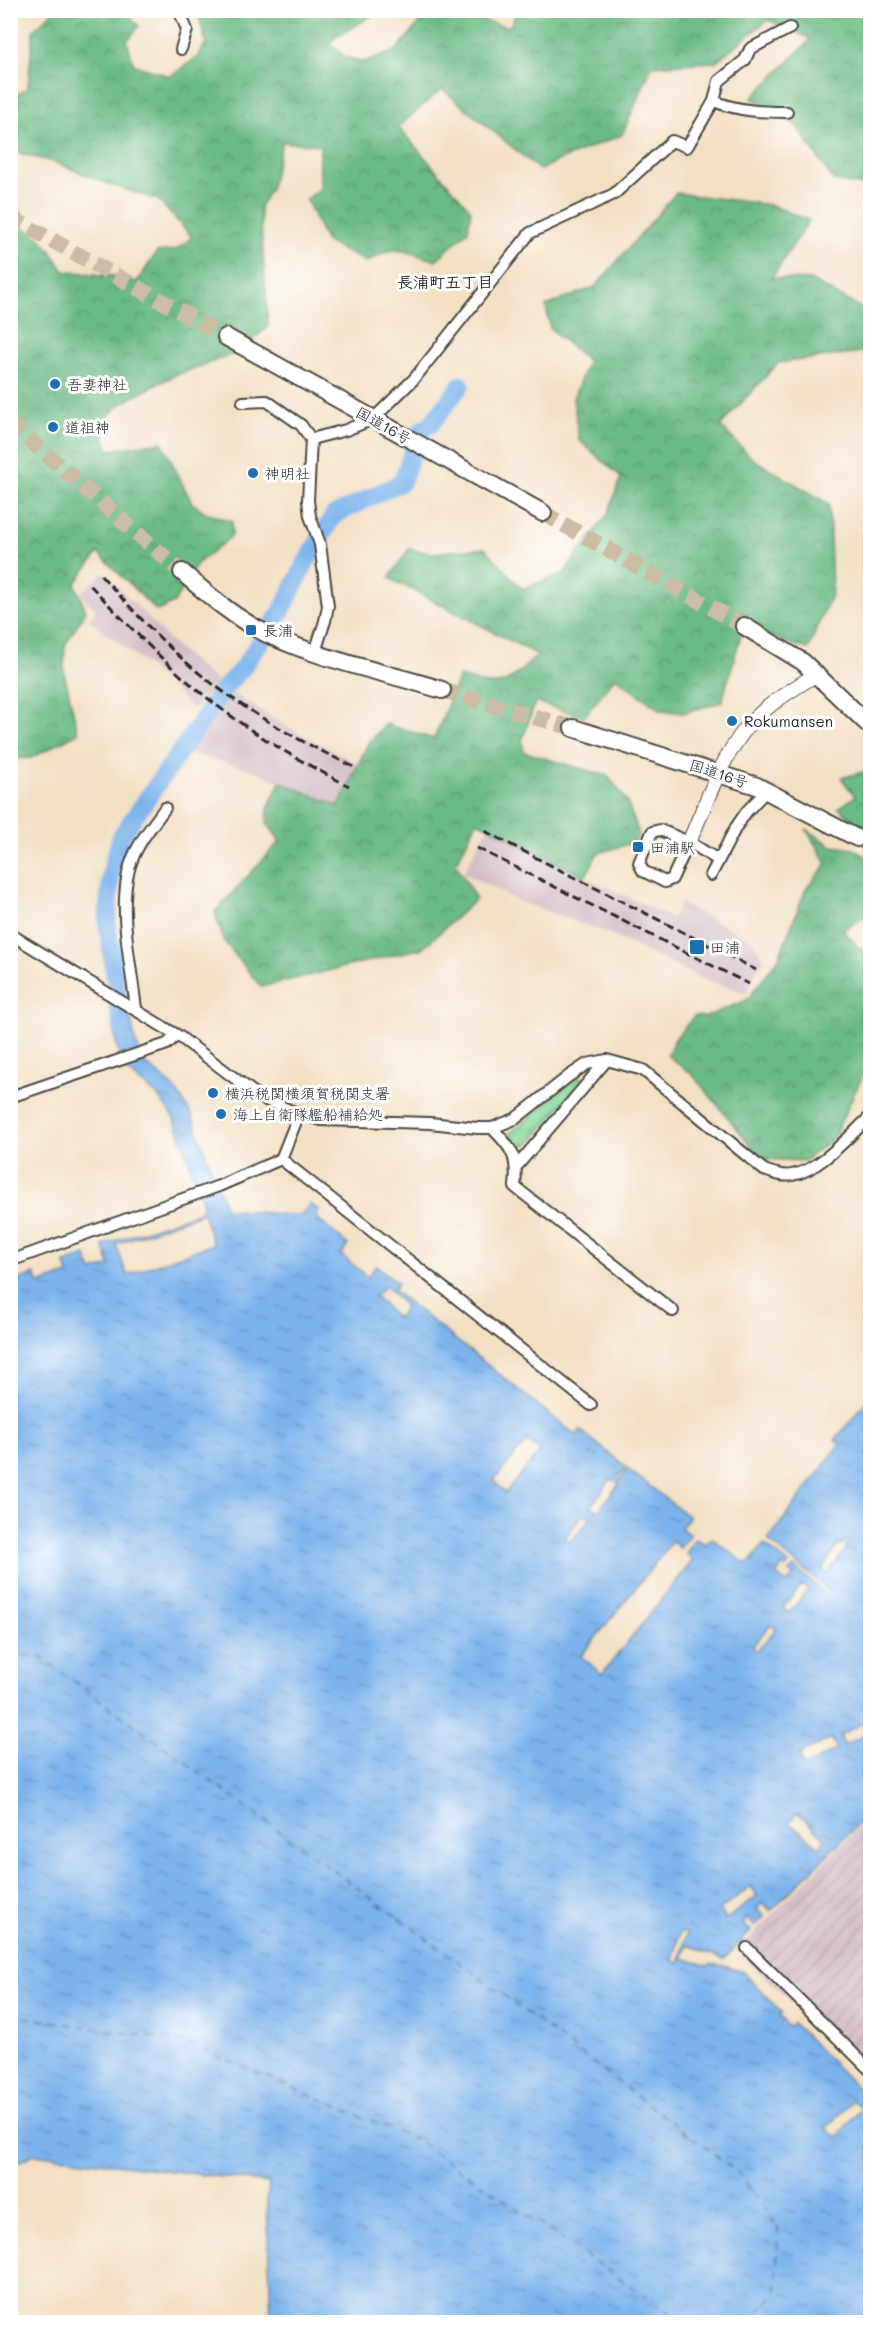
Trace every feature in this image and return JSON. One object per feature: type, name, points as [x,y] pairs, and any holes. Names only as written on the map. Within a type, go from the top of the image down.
[{"type":"highway","name":"国道16号","points":[[226,337],[543,513]]},
{"type":"highway","points":[[182,572],[216,602],[265,633],[315,652],[442,690]]},
{"type":"highway","points":[[744,626],[784,649],[817,674],[869,721]]},
{"type":"highway","name":"国道16号","points":[[573,728],[767,790],[857,838]]},
{"type":"main road","points":[[689,842],[719,773],[748,727],[773,704],[817,674]]},
{"type":"street","points":[[179,10],[187,30],[181,49]]},
{"type":"street","points":[[311,439],[346,430],[374,419],[414,379],[530,233],[614,194],[672,141],[687,147],[714,101],[719,81],[746,60],[750,49],[790,28]]},
{"type":"street","points":[[714,101],[731,108],[757,112],[787,112]]},
{"type":"street","points":[[243,402],[267,401],[301,425],[311,439],[308,501],[310,516],[320,544],[328,606],[315,652]]},
{"type":"street","points":[[711,875],[747,811],[767,790]]},
{"type":"street","points":[[133,1007],[126,885],[138,846],[165,808]]},
{"type":"street","points":[[689,842],[672,879],[665,882],[643,872],[639,863],[652,832],[660,830],[689,842],[718,860]]},
{"type":"street","points":[[10,934],[177,1035],[261,1098],[321,1120],[430,1123],[492,1128],[515,1119],[568,1076],[587,1064],[607,1060],[643,1070],[764,1170],[790,1176],[805,1172],[817,1165],[870,1117]]},
{"type":"street","points":[[10,1097],[167,1044],[177,1035]]},
{"type":"street","points":[[517,1166],[607,1060]]},
{"type":"street","points":[[10,1261],[219,1186],[281,1159],[299,1113]]},
{"type":"street","points":[[492,1128],[507,1142],[517,1166],[515,1187],[673,1311]]},
{"type":"street","points":[[281,1159],[591,1405]]},
{"type":"street","points":[[747,1948],[870,2070]]},
{"type":"shaded area","points":[[104,572],[178,649],[220,684],[193,709],[151,668],[89,620],[96,610],[80,594]]},
{"type":"shaded area","points":[[229,691],[285,726],[358,764],[339,807],[257,772],[190,755],[194,739]]},
{"type":"shaded area","points":[[488,827],[585,877],[672,918],[680,903],[751,939],[765,960],[756,970],[746,993],[702,979],[607,933],[520,902],[463,873]]},
{"type":"shaded area","points":[[870,1816],[870,2075],[737,1951]]},
{"type":"green space","points":[[518,10],[870,11],[870,187],[834,181],[796,125],[752,98],[811,39],[768,20],[715,62],[652,66],[622,135],[540,170],[442,89],[398,127],[471,210],[468,231],[436,260],[394,250],[366,262],[326,242],[306,199],[320,189],[320,145],[282,142],[271,187],[260,207],[268,327],[236,353],[173,376],[122,403],[100,423],[108,450],[162,442],[192,503],[207,513],[232,521],[232,536],[197,564],[174,603],[157,611],[98,553],[75,584],[86,611],[65,645],[64,672],[78,733],[31,758],[11,759],[11,226],[36,235],[43,241],[64,271],[113,276],[137,282],[157,252],[176,250],[192,237],[158,200],[54,162],[17,153],[11,160],[11,97],[28,87],[33,31],[53,11],[125,11],[139,26],[127,41],[134,65],[170,76],[198,57],[206,42],[199,18],[206,11],[379,11],[329,42],[345,57],[363,62],[396,51],[429,11],[464,16],[509,27]]},
{"type":"green space","points":[[676,193],[771,205],[809,220],[772,278],[810,280],[870,313],[870,351],[778,363],[720,426],[753,459],[829,504],[832,593],[808,649],[743,628],[722,702],[683,713],[660,710],[615,677],[584,717],[535,702],[522,741],[524,752],[606,774],[626,799],[639,834],[635,842],[598,853],[585,877],[477,821],[456,864],[476,899],[423,948],[261,987],[223,940],[215,912],[280,841],[267,823],[268,808],[280,782],[339,806],[368,743],[386,724],[434,739],[459,676],[486,684],[503,683],[538,655],[389,578],[409,549],[431,553],[485,548],[522,589],[563,574],[608,514],[621,477],[579,440],[573,398],[588,361],[550,328],[546,306],[595,287]]},
{"type":"green space","points":[[870,770],[870,856],[866,834],[839,808],[855,796],[841,778]]},
{"type":"green space","points":[[806,829],[832,846],[854,849],[870,860],[870,914],[843,930],[861,950],[870,947],[870,1061],[833,1138],[805,1161],[762,1159],[692,1074],[667,1055],[675,1039],[694,1016],[705,1017],[747,1000],[778,959],[806,889],[827,864]]},
{"type":"green space","points":[[578,1076],[581,1077],[581,1082],[530,1143],[518,1147],[509,1134]]},
{"type":"water","points":[[110,1005],[130,1015],[135,1041],[145,1063],[173,1086],[191,1113],[226,1209],[300,1216],[310,1204],[319,1210],[317,1217],[320,1221],[348,1245],[341,1255],[368,1277],[376,1265],[398,1283],[393,1290],[577,1436],[580,1430],[626,1467],[614,1481],[611,1479],[591,1506],[598,1511],[628,1469],[689,1517],[681,1528],[690,1535],[680,1548],[672,1542],[581,1656],[602,1674],[693,1560],[686,1553],[695,1539],[706,1544],[712,1538],[743,1562],[750,1562],[764,1544],[789,1564],[786,1568],[782,1566],[776,1575],[787,1583],[794,1575],[789,1572],[794,1567],[827,1595],[829,1591],[768,1540],[840,1444],[835,1440],[864,1404],[867,1405],[870,1400],[870,1720],[840,1735],[844,1745],[870,1733],[870,1812],[771,1911],[762,1903],[757,1909],[765,1916],[755,1926],[746,1919],[743,1924],[751,1931],[724,1959],[687,1945],[682,1958],[709,1966],[717,1964],[742,1971],[782,2013],[779,2016],[788,2027],[793,2023],[870,2101],[870,2322],[271,2322],[267,2202],[269,2183],[34,2154],[11,2166],[10,1346],[21,1341],[18,1336],[11,1339],[11,1282],[35,1274],[39,1284],[68,1274],[65,1263],[86,1256],[92,1271],[110,1266],[103,1245],[200,1212],[203,1204],[175,1120],[157,1095],[127,1071],[117,1048]],"holes":[[[203,1213],[213,1244],[127,1275],[116,1244]],[[385,1286],[406,1307],[397,1318],[375,1296]],[[527,1441],[540,1452],[505,1493],[494,1480]],[[583,1514],[590,1519],[570,1542],[565,1538]],[[845,1540],[849,1543],[828,1573],[822,1569],[839,1544],[842,1545]],[[802,1585],[808,1590],[789,1613],[783,1608]],[[770,1625],[776,1629],[757,1651],[752,1647]],[[831,1738],[837,1749],[804,1767],[799,1755]],[[797,1813],[825,1838],[820,1847],[789,1823]],[[751,1886],[757,1896],[726,1919],[720,1910]],[[680,1932],[687,1933],[679,1963],[673,1961]],[[853,2100],[862,2108],[837,2137],[826,2129]]]},
{"type":"waterway","points":[[421,433],[431,424],[461,385]]},
{"type":"waterway","points":[[123,1032],[107,923],[111,872],[121,836],[225,687],[241,670],[281,612],[305,564],[334,515],[402,482],[412,453]]},
{"type":"ferry route","points":[[10,1653],[42,1658],[470,1970],[740,2174],[778,2227],[776,2292],[751,2322]]},
{"type":"ferry route","points":[[10,2015],[184,2042],[415,2139],[672,2314],[705,2322]]},
{"type":"tunnel","points":[[10,217],[226,337]]},
{"type":"tunnel","points":[[10,423],[182,572]]},
{"type":"tunnel","points":[[543,513],[744,626]]},
{"type":"tunnel","points":[[442,690],[573,728]]},
{"type":"tunnel","points":[[857,838],[870,846]]},
{"type":"railway","points":[[101,575],[142,620],[201,675],[250,710],[356,768]]},
{"type":"railway","points":[[90,585],[160,657],[222,709],[275,745],[349,786]]},
{"type":"railway","points":[[485,831],[756,970]]},
{"type":"railway","points":[[477,848],[749,984]]},
{"type":"place","name":"吾妻神社","points":[[55,384]]},
{"type":"place","name":"道祖神","points":[[53,427]]},
{"type":"place","name":"神明社","points":[[253,473]]},
{"type":"place","name":"長浦","points":[[251,630]]},
{"type":"place","name":"Rokumansen","points":[[732,721]]},
{"type":"place","name":"田浦駅","points":[[638,847]]},
{"type":"place","name":"田浦","points":[[697,947]]},
{"type":"place","name":"横浜税関横須賀税関支署","points":[[213,1093]]},
{"type":"place","name":"海上自衛隊艦船補給処","points":[[221,1114]]},
{"type":"district","name":"長浦町五丁目","points":[[445,281]]}]
